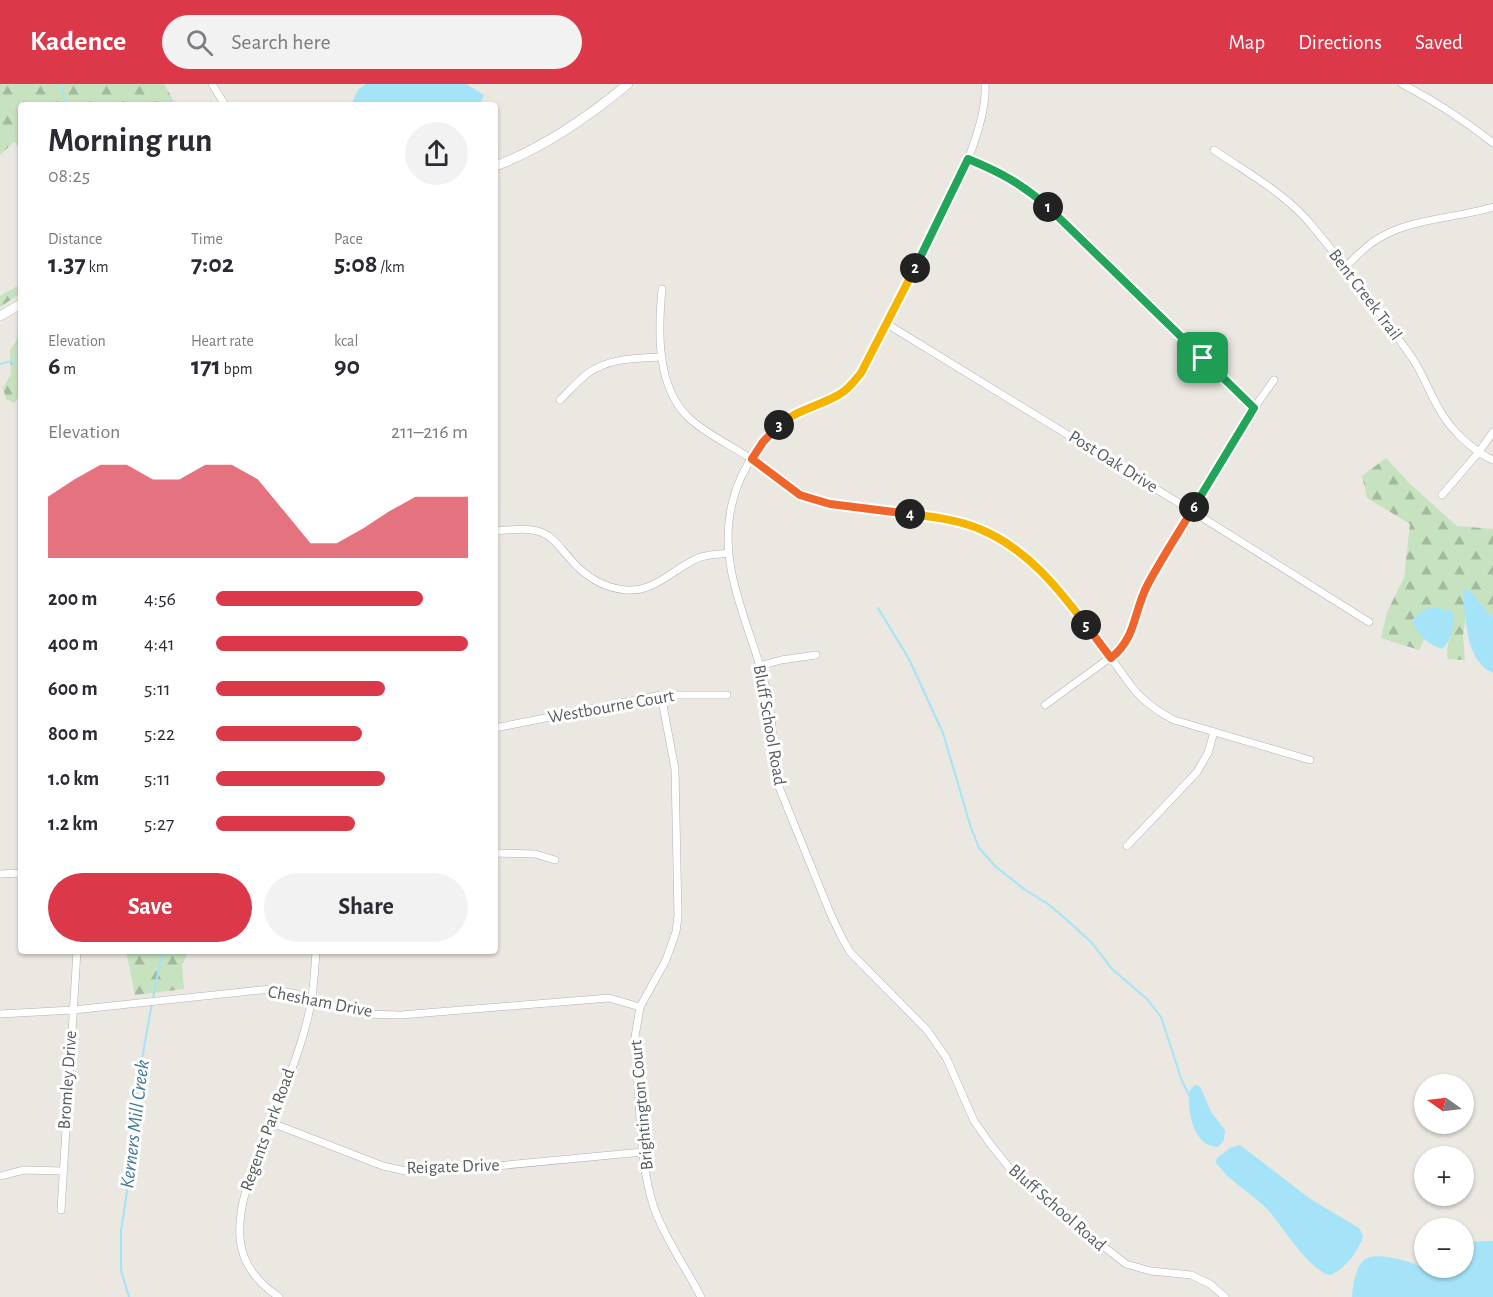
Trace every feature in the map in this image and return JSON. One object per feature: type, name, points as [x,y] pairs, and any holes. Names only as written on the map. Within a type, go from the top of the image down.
[{"type":"main road","points":[[498,165],[551,139],[599,108],[628,84]]},
{"type":"main road","points":[[0,316],[18,306]]},
{"type":"street","points":[[212,84],[223,102]]},
{"type":"street","name":"Bluff School Road","points":[[985,84],[985,105],[968,159],[930,241],[861,373],[841,394],[805,408],[787,418],[763,442],[736,489],[727,538],[731,571],[769,703],[779,787],[840,936],[861,964],[938,1043],[970,1112],[991,1145],[1026,1186],[1118,1259],[1135,1268],[1194,1276],[1210,1284],[1225,1297]]},
{"type":"street","points":[[1402,84],[1473,126],[1493,143]]},
{"type":"street","name":"Bent Creek Trail","points":[[1214,150],[1269,185],[1301,213],[1345,267],[1413,360],[1438,408],[1450,424],[1478,453],[1493,460]]},
{"type":"street","points":[[968,159],[1003,174],[1032,192],[1254,408]]},
{"type":"street","points":[[1345,267],[1373,242],[1393,231],[1493,207]]},
{"type":"street","points":[[662,289],[660,311],[662,357],[670,389],[678,406],[690,419],[752,459],[800,495],[830,504],[933,517],[982,530],[1009,545],[1044,574],[1064,596],[1136,694],[1146,704],[1174,720],[1310,760]]},
{"type":"street","name":"Post Oak Drive","points":[[887,324],[1369,622]]},
{"type":"street","points":[[560,400],[587,374],[600,366],[620,359],[662,357]]},
{"type":"street","points":[[1046,705],[1122,649],[1131,635],[1137,610],[1148,584],[1254,408],[1274,380]]},
{"type":"street","points":[[1442,495],[1493,432]]},
{"type":"street","points":[[498,531],[525,529],[542,533],[553,539],[595,582],[627,590],[653,586],[697,558],[728,553]]},
{"type":"street","points":[[760,666],[816,655]]},
{"type":"street","name":"Westbourne Court","points":[[498,727],[660,695],[727,695]]},
{"type":"street","name":"Brightington Court","points":[[660,695],[675,769],[678,916],[676,932],[666,960],[640,1007],[635,1044],[643,1152],[651,1197],[656,1212],[701,1297]]},
{"type":"street","points":[[1126,846],[1197,772],[1208,753],[1214,732]]},
{"type":"street","points":[[498,853],[535,854],[555,860]]},
{"type":"street","points":[[0,874],[18,873]]},
{"type":"street","name":"Bromley Drive","points":[[61,1210],[77,954]]},
{"type":"street","name":"Regents Park Road","points":[[279,1297],[261,1283],[246,1264],[240,1239],[240,1219],[244,1192],[299,1047],[312,998],[316,954]]},
{"type":"street","name":"Chesham Drive","points":[[0,1014],[73,1010],[271,989],[312,998],[361,1014],[401,1015],[609,998],[640,1007]]},
{"type":"street","name":"Reigate Drive","points":[[272,1123],[383,1166],[410,1172],[643,1152]]},
{"type":"street","points":[[0,1176],[24,1170],[62,1171]]},
{"type":"green space","points":[[0,84],[164,84],[174,102],[18,102],[18,146],[14,142],[0,155]]},
{"type":"green space","points":[[18,286],[18,295],[0,307],[0,296]]},
{"type":"green space","points":[[18,328],[18,398],[14,403],[6,399],[3,388],[11,374],[10,350],[17,340]]},
{"type":"green space","points":[[1386,458],[1410,484],[1457,526],[1493,529],[1493,618],[1471,592],[1464,590],[1465,660],[1447,659],[1451,636],[1419,613],[1413,620],[1417,631],[1424,639],[1419,650],[1381,638],[1387,612],[1404,578],[1410,524],[1367,498],[1362,476]]},
{"type":"green space","points":[[127,954],[188,954],[182,965],[184,989],[135,995]]},
{"type":"water","points":[[365,84],[466,84],[484,95],[481,102],[352,102],[358,90]]},
{"type":"water","points":[[1467,589],[1493,618],[1493,673],[1477,660],[1469,641],[1463,598],[1464,590]]},
{"type":"water","points":[[1435,607],[1451,611],[1454,617],[1448,642],[1442,649],[1424,639],[1413,624],[1421,612]]},
{"type":"water","points":[[1195,1085],[1200,1086],[1211,1112],[1225,1130],[1224,1140],[1218,1147],[1203,1141],[1193,1126],[1189,1098],[1190,1090]]},
{"type":"water","points":[[1240,1145],[1309,1198],[1359,1228],[1363,1236],[1361,1242],[1350,1260],[1335,1273],[1329,1275],[1312,1264],[1268,1210],[1216,1163],[1217,1158],[1230,1148]]},
{"type":"water","points":[[1493,1241],[1493,1297],[1352,1297],[1358,1268],[1363,1261],[1375,1256],[1414,1264],[1414,1278],[1474,1278],[1474,1242]]},
{"type":"waterway","name":"Kerners Mill Creek","points":[[61,84],[65,102]]},
{"type":"waterway","points":[[0,364],[18,360]]},
{"type":"waterway","points":[[878,608],[909,659],[943,733],[979,848],[996,867],[1066,919],[1092,943],[1112,969],[1147,999],[1161,1017],[1182,1081],[1190,1097]]},
{"type":"waterway","name":"Kerners Mill Creek","points":[[129,1297],[121,1270],[121,1231],[133,1152],[135,1116],[133,1111],[162,954]]},
{"type":"route","points":[[968,159],[1003,174],[1032,192],[1203,358],[1254,408],[1148,584],[1134,619],[1131,635],[1122,649],[1111,658],[1064,596],[1044,574],[1009,545],[982,530],[933,517],[830,504],[800,495],[752,459],[763,442],[787,418],[811,405],[841,394],[861,373],[930,241],[968,159]]}]
